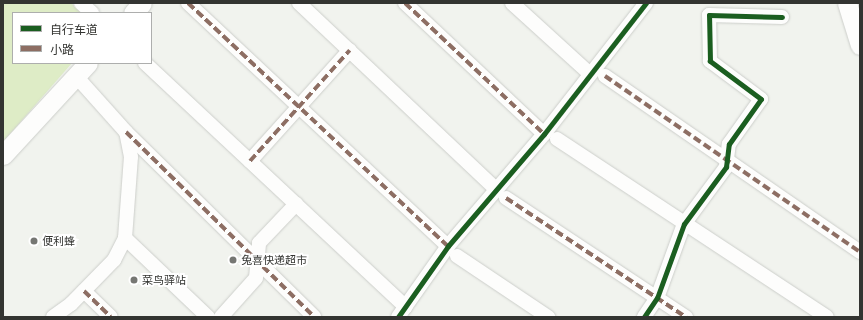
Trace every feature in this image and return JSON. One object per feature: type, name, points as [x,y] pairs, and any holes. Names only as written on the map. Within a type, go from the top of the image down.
[{"type":"street","points":[[81,3],[91,12]]},
{"type":"street","points":[[134,12],[142,3]]},
{"type":"street","points":[[188,3],[300,105],[452,251],[548,317]]},
{"type":"street","points":[[299,3],[501,194],[686,317]]},
{"type":"street","points":[[405,3],[551,136],[827,317]]},
{"type":"street","points":[[512,3],[590,74]]},
{"type":"street","points":[[146,64],[296,204],[402,312],[452,251],[551,136],[590,74],[646,3]]},
{"type":"street","points":[[847,3],[860,45]]},
{"type":"street","points":[[644,317],[657,298],[684,224],[726,167],[729,144],[761,99],[710,61],[709,15],[782,17]]},
{"type":"street","points":[[250,161],[350,50]]},
{"type":"street","points":[[3,156],[82,70],[126,132],[314,317]]},
{"type":"street","points":[[605,76],[860,252]]},
{"type":"street","points":[[53,317],[84,291],[114,260],[125,238],[131,157],[126,132]]},
{"type":"street","points":[[220,317],[256,278],[259,243],[296,204]]},
{"type":"street","points":[[125,238],[208,317]]},
{"type":"street","points":[[84,291],[111,317]]},
{"type":"green space","points":[[3,3],[71,3],[81,12],[12,12],[12,64],[71,64],[3,142]]},
{"type":"marked path","points":[[188,3],[448,246]]},
{"type":"marked path","points":[[405,3],[544,134]]},
{"type":"marked path","points":[[250,161],[350,50]]},
{"type":"marked path","points":[[605,76],[860,252]]},
{"type":"marked path","points":[[126,132],[314,317]]},
{"type":"marked path","points":[[506,198],[686,317]]},
{"type":"marked path","points":[[84,291],[111,317]]},
{"type":"cycle path","points":[[398,317],[448,246],[544,134],[646,3]]},
{"type":"cycle path","points":[[644,317],[657,298],[684,224],[726,167],[729,144],[761,99],[710,61],[709,15],[782,17]]},
{"type":"place","name":"便利蜂","points":[[34,241]]},
{"type":"place","name":"兔喜快递超市","points":[[233,260]]},
{"type":"place","name":"菜鸟驿站","points":[[134,280]]}]
